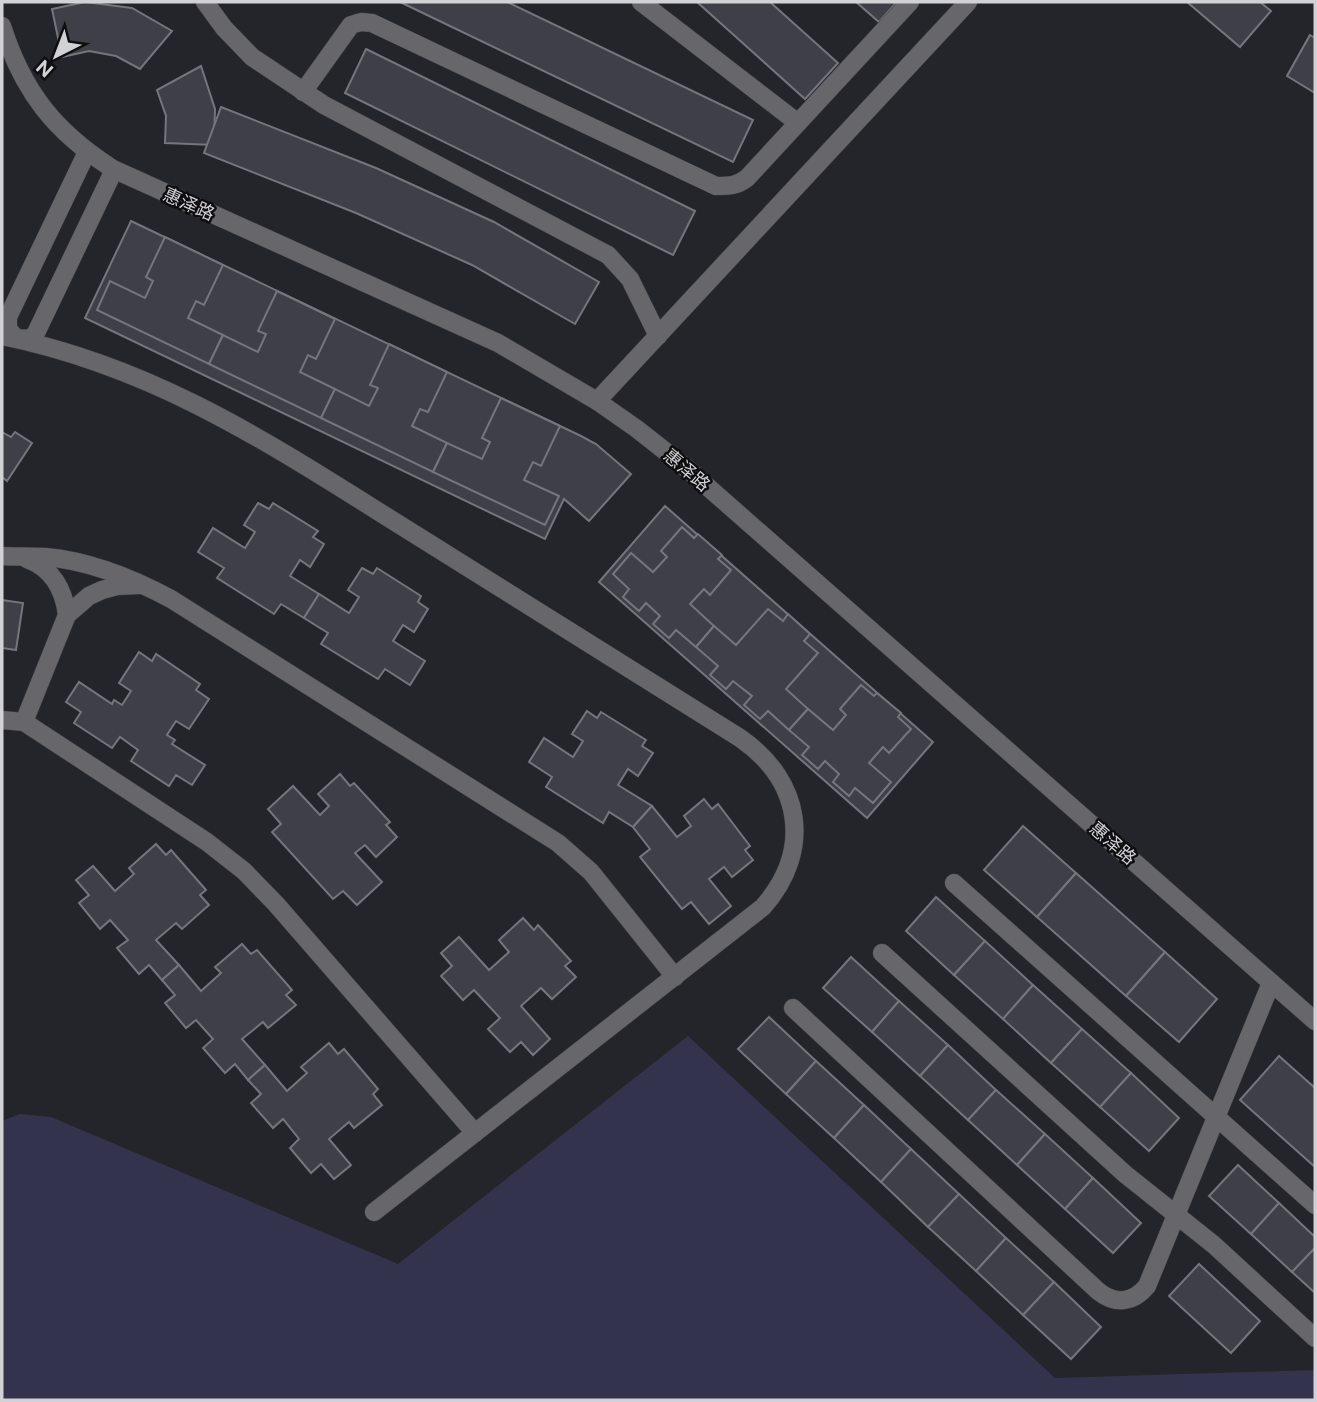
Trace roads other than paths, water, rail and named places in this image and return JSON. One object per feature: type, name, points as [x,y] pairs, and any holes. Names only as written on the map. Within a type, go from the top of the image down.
[{"type":"street","points":[[205,2],[224,28],[252,57],[303,92],[357,124],[608,255],[630,279],[658,336]]},
{"type":"street","points":[[641,2],[798,123]]},
{"type":"street","points":[[303,92],[344,32],[351,25],[372,23],[716,186],[738,185],[910,2]]},
{"type":"street","points":[[597,401],[968,2]]},
{"type":"street","name":"惠泽路","points":[[2,26],[6,52],[53,121],[87,152],[114,170],[498,343],[597,401],[637,429],[692,474],[1315,1021]]},
{"type":"street","points":[[87,152],[5,321],[8,330],[16,338],[124,372],[172,391],[252,433],[757,749],[777,772],[790,800],[794,840],[785,876],[763,907],[374,1212]]},
{"type":"street","points":[[2,336],[22,340],[35,335],[114,170]]},
{"type":"street","points":[[38,329],[38,340],[48,347]]},
{"type":"street","points":[[10,556],[46,557],[85,564],[148,586],[558,843],[591,872],[675,977]]},
{"type":"street","points":[[10,556],[33,561],[55,580],[66,603],[67,615],[24,722]]},
{"type":"street","points":[[67,615],[89,596],[102,590],[117,586],[148,586]]},
{"type":"street","points":[[2,720],[24,722],[207,842],[244,871],[276,904],[475,1133]]},
{"type":"street","points":[[954,883],[1315,1205]]},
{"type":"street","points":[[881,953],[1125,1174],[1214,1245],[1315,1338]]},
{"type":"street","points":[[793,1008],[1104,1296],[1111,1300],[1127,1300],[1147,1286],[1271,982]]}]
